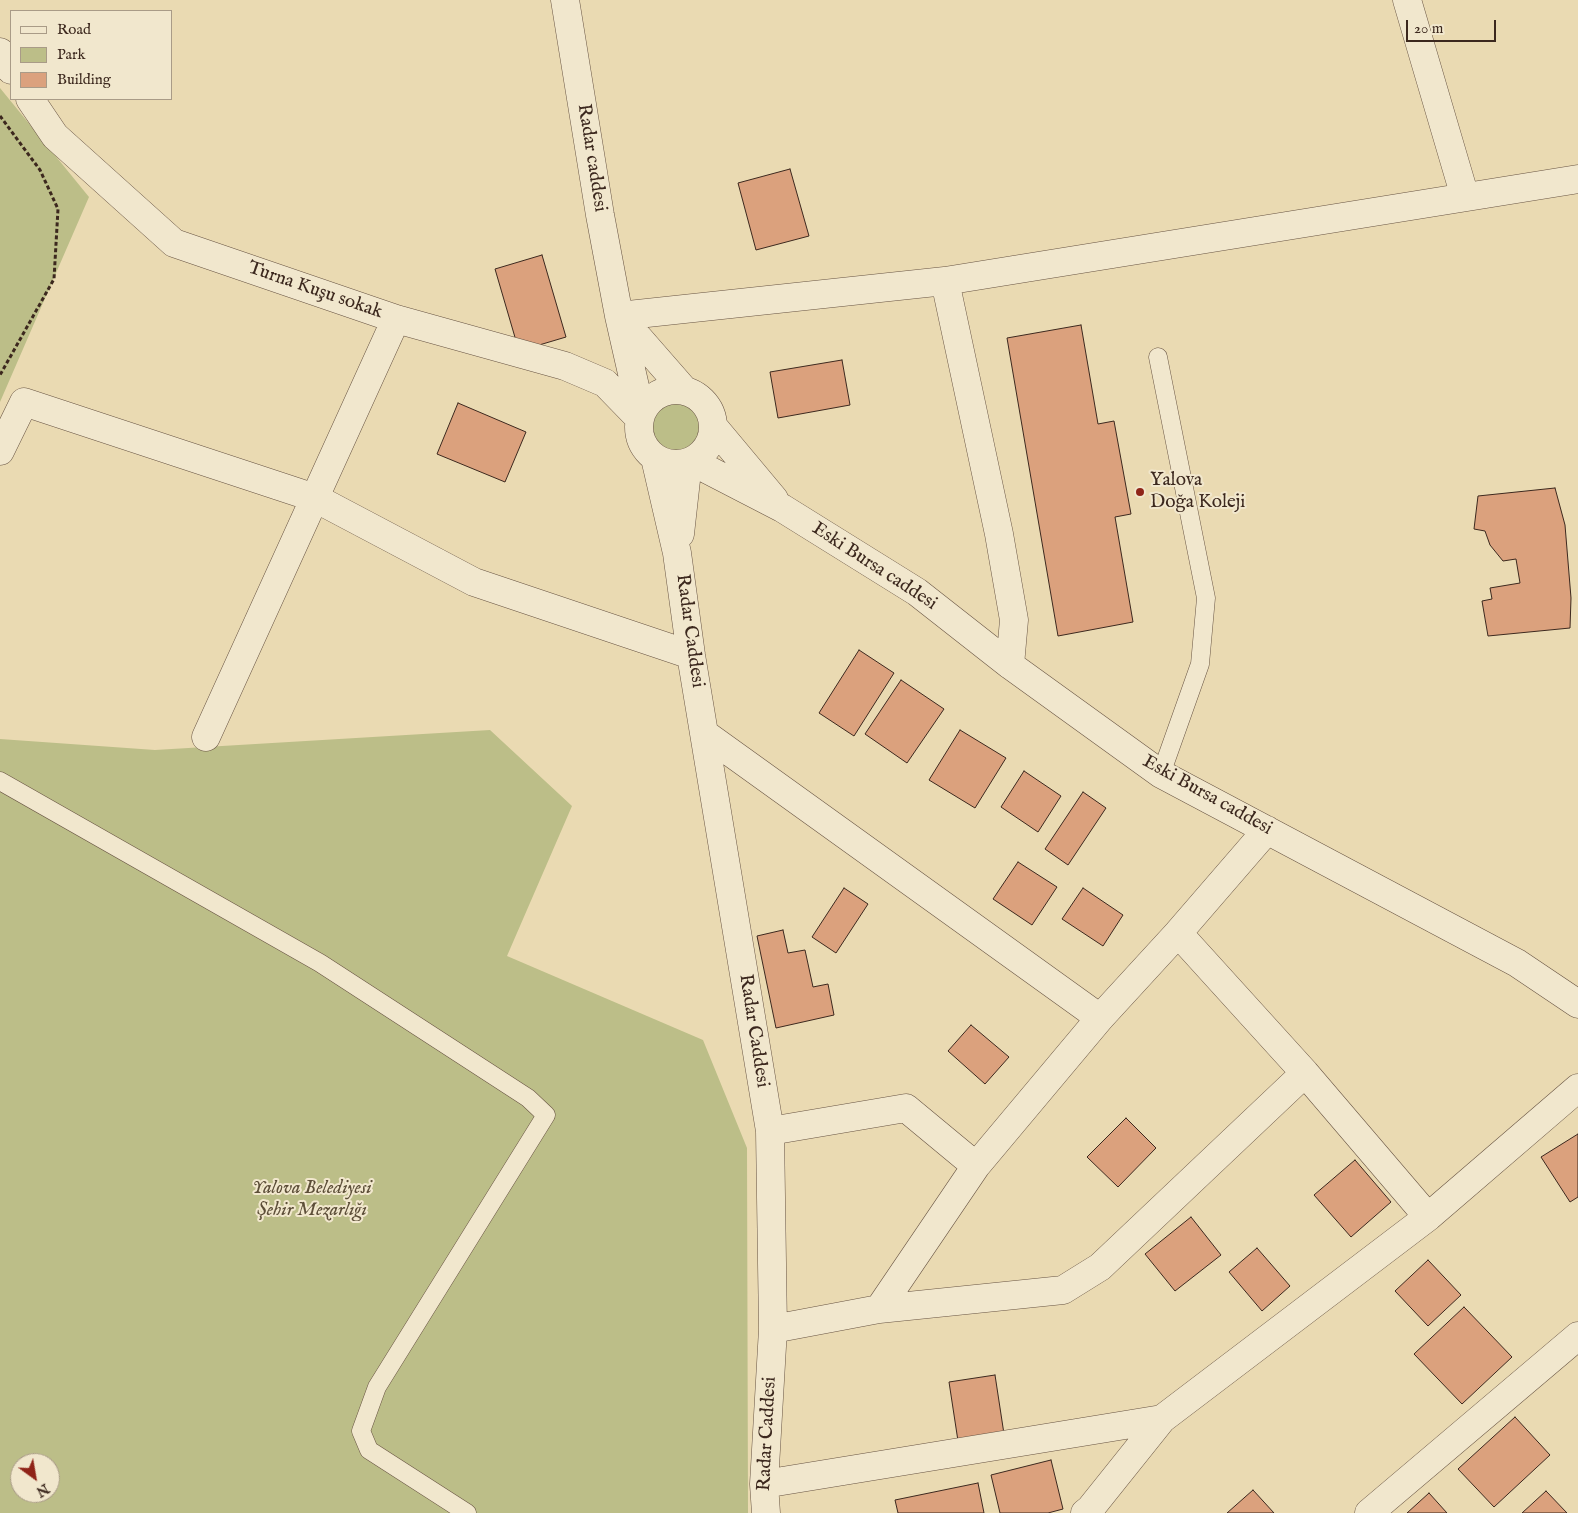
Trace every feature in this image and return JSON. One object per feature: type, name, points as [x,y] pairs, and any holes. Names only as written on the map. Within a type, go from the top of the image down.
[{"type":"street","name":"Radar caddesi","points":[[565,0],[600,215],[619,316],[641,416]]},
{"type":"street","points":[[1407,0],[1465,197]]},
{"type":"street","points":[[0,52],[10,68]]},
{"type":"street","name":"Turna Kuşu sokak","points":[[31,100],[55,136],[174,243],[396,319],[565,366],[605,383],[641,416]]},
{"type":"street","points":[[619,316],[945,281],[1578,179]]},
{"type":"street","points":[[945,281],[999,534],[1014,620],[1010,665]]},
{"type":"street","points":[[619,316],[684,390]]},
{"type":"street","points":[[206,738],[396,319]]},
{"type":"street","points":[[668,390],[684,390],[702,399],[709,408],[713,420],[710,444],[702,454],[690,462],[679,464],[666,463],[655,458],[646,449],[640,437],[638,425],[648,403],[657,395],[668,390]]},
{"type":"street","points":[[0,450],[24,402],[315,498],[474,582],[691,655]]},
{"type":"street","name":"Eski Bursa caddesi","points":[[713,426],[782,508]]},
{"type":"street","name":"Radar Caddesi","points":[[655,458],[677,553],[691,655],[770,1131],[773,1329],[764,1484],[766,1513]]},
{"type":"street","name":"Eski Bursa caddesi","points":[[690,462],[782,508],[917,592],[1010,665],[1161,774],[1517,963],[1578,1004]]},
{"type":"street","name":"Radar Caddesi","points":[[677,553],[690,462]]},
{"type":"street","points":[[705,734],[1100,1018]]},
{"type":"street","points":[[879,1309],[976,1166],[1100,1018],[1178,933],[1267,830]]},
{"type":"street","points":[[1178,933],[1305,1073],[1428,1217]]},
{"type":"street","points":[[773,1329],[879,1309],[1063,1290],[1100,1267],[1305,1073]]},
{"type":"street","points":[[1089,1512],[1162,1419],[1428,1217],[1578,1088]]},
{"type":"street","points":[[770,1131],[906,1108],[976,1166]]},
{"type":"street","points":[[1369,1513],[1578,1336]]},
{"type":"street","points":[[764,1484],[1162,1419]]},
{"type":"lane","points":[[1158,357],[1206,598],[1200,664],[1161,774]]},
{"type":"lane","points":[[0,781],[320,963],[528,1098],[546,1115],[377,1388],[361,1431],[369,1450],[467,1513]]},
{"type":"path","points":[[0,116],[40,170],[58,209],[54,280],[0,375]]},
{"type":"green space","points":[[0,88],[89,197],[0,402]]},
{"type":"green space","points":[[676,402],[685,404],[693,409],[698,417],[700,426],[698,435],[693,443],[685,448],[676,450],[667,448],[659,443],[654,435],[652,426],[654,417],[659,409],[667,404]]},
{"type":"green space","name":"Yalova Belediyesi Şehir Mezarlığı","points":[[490,730],[572,806],[507,956],[703,1040],[747,1148],[748,1513],[0,1513],[0,739],[155,750]]},
{"type":"building","points":[[790,169],[809,236],[756,250],[738,183]]},
{"type":"building","points":[[542,255],[566,337],[519,351],[495,269]]},
{"type":"building","points":[[1081,325],[1098,424],[1114,421],[1131,514],[1115,517],[1133,622],[1058,636],[1007,338]]},
{"type":"building","points":[[842,360],[850,405],[778,418],[770,372]]},
{"type":"building","points":[[458,403],[526,432],[505,482],[437,454]]},
{"type":"building","points":[[1555,488],[1565,525],[1571,598],[1570,628],[1488,636],[1482,601],[1492,599],[1490,588],[1520,583],[1516,559],[1503,561],[1490,545],[1485,531],[1474,529],[1478,496]]},
{"type":"building","points":[[859,650],[894,673],[854,736],[819,713]]},
{"type":"building","points":[[901,680],[944,709],[907,763],[865,734]]},
{"type":"building","points":[[960,730],[1006,758],[975,808],[929,780]]},
{"type":"building","points":[[1024,771],[1061,796],[1038,832],[1001,807]]},
{"type":"building","points":[[1083,792],[1106,808],[1068,865],[1045,849]]},
{"type":"building","points":[[1018,862],[1057,887],[1032,925],[993,899]]},
{"type":"building","points":[[844,888],[868,904],[836,953],[812,937]]},
{"type":"building","points":[[1083,888],[1123,915],[1103,946],[1062,919]]},
{"type":"building","points":[[783,930],[788,953],[805,950],[813,987],[828,984],[834,1015],[776,1028],[757,936]]},
{"type":"building","points":[[971,1025],[1009,1057],[985,1084],[948,1051]]},
{"type":"building","points":[[1126,1118],[1156,1148],[1118,1187],[1087,1157]]},
{"type":"building","points":[[1578,1134],[1578,1197],[1570,1202],[1541,1157]]},
{"type":"building","points":[[1355,1160],[1391,1202],[1351,1237],[1314,1195]]},
{"type":"building","points":[[1191,1217],[1221,1255],[1175,1291],[1145,1254]]},
{"type":"building","points":[[1257,1248],[1290,1286],[1262,1311],[1229,1272]]},
{"type":"building","points":[[1428,1260],[1461,1295],[1428,1326],[1395,1291]]},
{"type":"building","points":[[1464,1307],[1512,1357],[1462,1404],[1414,1354]]},
{"type":"building","points":[[995,1375],[1004,1434],[958,1441],[949,1382]]},
{"type":"building","points":[[1515,1417],[1550,1455],[1494,1507],[1458,1469]]},
{"type":"building","points":[[1051,1460],[1063,1509],[1048,1513],[1000,1513],[991,1475]]},
{"type":"building","points":[[978,1483],[984,1513],[898,1513],[895,1500]]},
{"type":"building","points":[[1253,1490],[1274,1513],[1227,1513]]},
{"type":"building","points":[[1546,1491],[1567,1513],[1522,1513]]},
{"type":"building","points":[[1429,1493],[1447,1513],[1407,1513]]},
{"type":"place","name":"Yalova Doğa Koleji","points":[[1140,492]]}]
